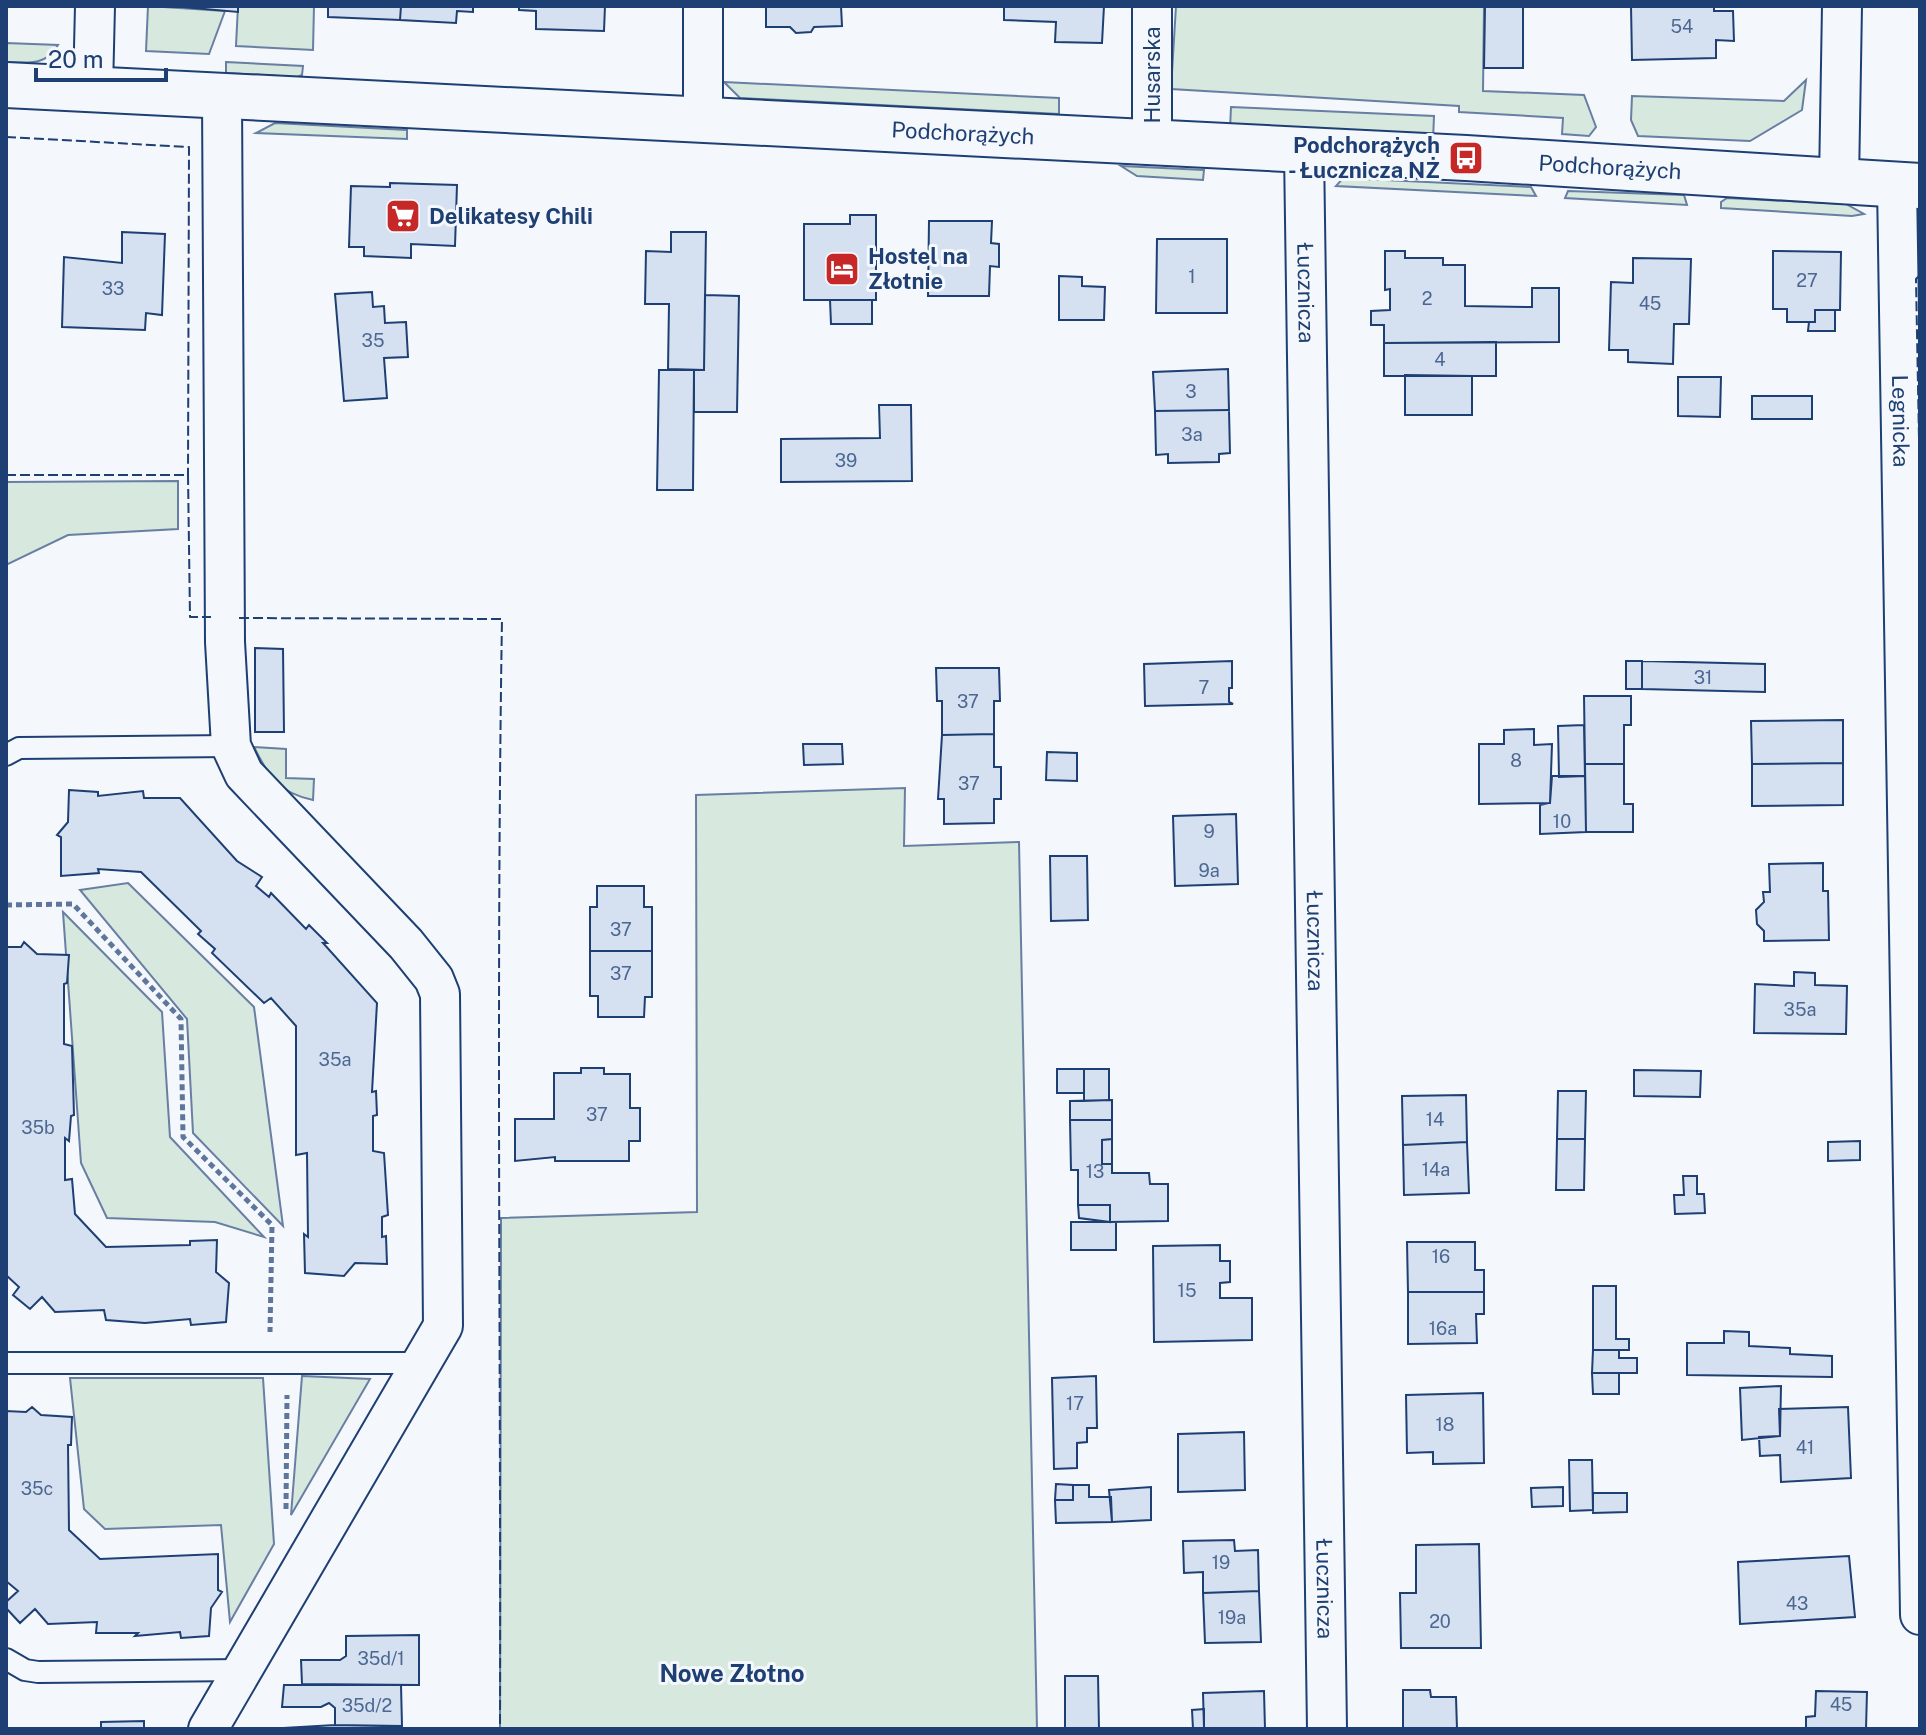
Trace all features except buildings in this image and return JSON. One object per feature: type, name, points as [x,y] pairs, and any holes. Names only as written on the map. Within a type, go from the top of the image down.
[{"type":"street","points":[[93,89],[95,6]]},
{"type":"street","points":[[703,6],[703,119]]},
{"type":"street","name":"Husarska","points":[[1152,6],[1152,144]]},
{"type":"street","points":[[1839,181],[1842,6]]},
{"type":"street","name":"Podchorążych","points":[[6,85],[703,119],[1908,186]]},
{"type":"street","points":[[208,1729],[443,1326],[440,994],[434,979],[406,944],[244,774],[231,746],[225,630],[222,96]]},
{"type":"street","name":"Łucznicza","points":[[1304,151],[1327,1729]]},
{"type":"street","name":"Legnicka","points":[[1908,186],[1920,1615]]},
{"type":"lane","points":[[6,755],[19,748],[231,746]]},
{"type":"lane","points":[[6,1363],[424,1363]]},
{"type":"lane","points":[[6,1659],[25,1670],[38,1672],[243,1670]]},
{"type":"path","points":[[6,905],[73,904],[181,1019],[183,1137],[272,1225],[270,1335],[287,1384],[286,1543],[309,1557]]},
{"type":"shaded area","points":[[148,6],[225,11],[209,54],[146,51]]},
{"type":"shaded area","points":[[238,6],[314,6],[313,50],[236,46]]},
{"type":"shaded area","points":[[1176,6],[1484,6],[1483,91],[1584,95],[1596,127],[1589,136],[1562,134],[1563,118],[1459,112],[1459,106],[1171,89]]},
{"type":"shaded area","points":[[6,43],[58,45],[42,60],[22,63],[6,62]]},
{"type":"shaded area","points":[[226,62],[303,66],[302,75],[226,73]]},
{"type":"shaded area","points":[[1806,80],[1802,110],[1750,141],[1638,136],[1631,120],[1632,96],[1784,101]]},
{"type":"shaded area","points":[[724,82],[1059,98],[1059,114],[740,98]]},
{"type":"shaded area","points":[[1231,107],[1434,116],[1433,141],[1230,129]]},
{"type":"shaded area","points":[[275,123],[407,130],[407,139],[256,133]]},
{"type":"shaded area","points":[[1121,166],[1204,170],[1203,180],[1137,176]]},
{"type":"shaded area","points":[[1343,178],[1531,187],[1536,196],[1336,186]]},
{"type":"shaded area","points":[[1568,191],[1684,195],[1687,205],[1565,198]]},
{"type":"shaded area","points":[[1727,198],[1846,204],[1864,214],[1852,216],[1721,208],[1721,202]]},
{"type":"shaded area","points":[[178,481],[178,529],[68,535],[6,565],[6,482]]},
{"type":"shaded area","points":[[254,747],[286,749],[286,778],[314,779],[313,800],[292,793],[276,782]]},
{"type":"shaded area","points":[[905,788],[904,846],[1019,842],[1037,1729],[500,1729],[501,1218],[697,1212],[696,795]]},
{"type":"shaded area","points":[[128,883],[254,1007],[283,1226],[193,1133],[187,1019],[80,890]]},
{"type":"shaded area","points":[[63,912],[162,1012],[170,1137],[264,1237],[215,1222],[107,1218],[81,1163]]},
{"type":"shaded area","points":[[302,1376],[370,1379],[291,1515]]},
{"type":"shaded area","points":[[70,1378],[263,1378],[274,1544],[230,1622],[221,1525],[105,1529],[84,1509]]},
{"type":"fence","points":[[6,137],[189,147],[188,475]]},
{"type":"fence","points":[[1920,275],[1916,279],[1920,493]]},
{"type":"fence","points":[[6,475],[188,475],[190,617],[211,617]]},
{"type":"fence","points":[[239,618],[502,619],[500,1729]]},
{"type":"place","name":"Podchorążych - Łucznicza NŻ","points":[[1466,158]]},
{"type":"place","name":"Delikatesy Chili","points":[[403,216]]},
{"type":"place","name":"Hostel na Złotnie","points":[[842,269]]},
{"type":"district","name":"Nowe Złotno","points":[[732,1673]]}]
